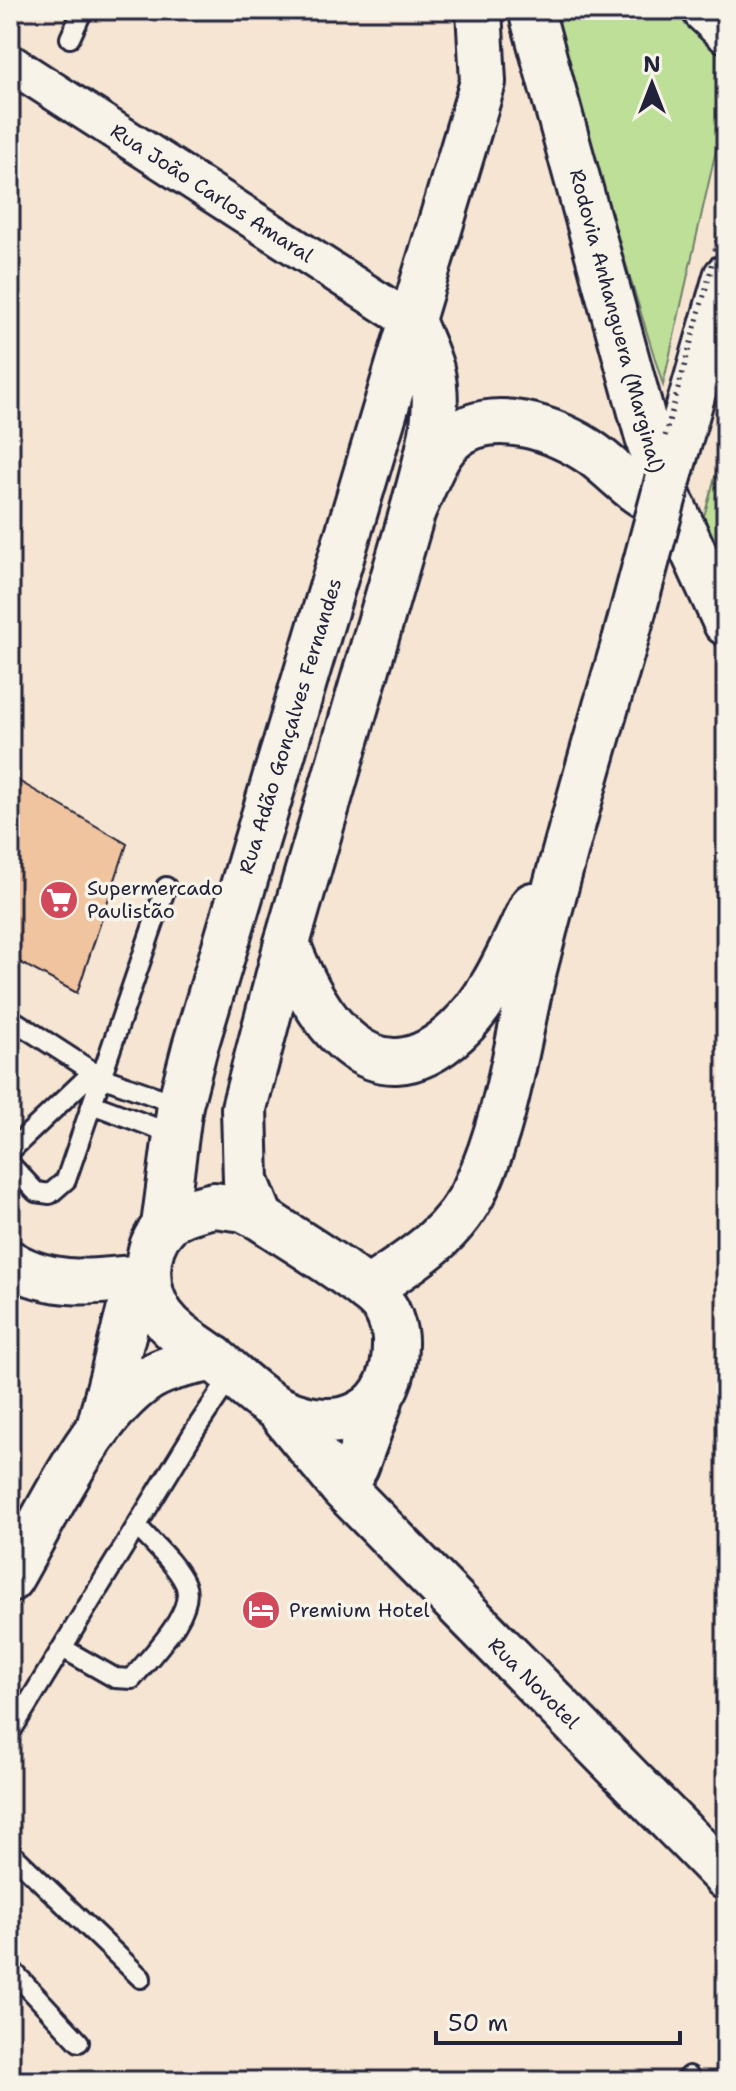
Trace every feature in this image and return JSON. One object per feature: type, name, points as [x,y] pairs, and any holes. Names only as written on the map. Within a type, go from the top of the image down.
[{"type":"main road","name":"Rua Adão Gonçalves Fernandes","points":[[164,1226],[178,1120],[312,652],[483,82],[479,10]]},
{"type":"main road","name":"Rodovia Anhanguera (Marginal)","points":[[531,10],[658,474],[726,623]]},
{"type":"main road","points":[[705,10],[726,30]]},
{"type":"main road","points":[[367,1290],[421,1255],[450,1228],[476,1188],[495,1132],[567,839],[726,277]]},
{"type":"main road","points":[[261,1218],[246,1181],[244,1108],[287,943],[413,510],[430,440],[434,399],[431,370],[413,323]]},
{"type":"main road","points":[[413,510],[443,450],[453,438],[492,423],[527,425],[559,434],[593,454],[645,499],[674,508]]},
{"type":"main road","points":[[287,943],[316,1008],[337,1035],[376,1058],[403,1061],[457,1031],[485,993],[567,839]]},
{"type":"main road","points":[[10,1579],[100,1424],[129,1312],[147,1283],[152,1250],[164,1226],[192,1210],[214,1205],[244,1209],[367,1290],[387,1309],[395,1335],[395,1367],[356,1466],[343,1488]]},
{"type":"main road","points":[[10,1263],[57,1281],[147,1283]]},
{"type":"main road","points":[[147,1283],[160,1314],[177,1334],[278,1409],[313,1422],[340,1421],[380,1401]]},
{"type":"main road","points":[[100,1424],[148,1379],[168,1369],[223,1367]]},
{"type":"main road","name":"Rua Novotel","points":[[278,1409],[343,1488],[726,1877]]},
{"type":"street","name":"Rua João Carlos Amaral","points":[[10,63],[413,323]]},
{"type":"lane","points":[[70,38],[83,10]]},
{"type":"lane","points":[[10,1164],[36,1192],[50,1194],[66,1180],[92,1104],[97,1075],[166,887]]},
{"type":"lane","points":[[12,1023],[178,1120]]},
{"type":"lane","points":[[10,1151],[97,1075]]},
{"type":"lane","points":[[92,1104],[178,1120]]},
{"type":"lane","points":[[10,1733],[137,1526],[223,1367]]},
{"type":"lane","points":[[64,1649],[115,1678],[132,1679],[186,1610],[188,1595],[184,1582],[137,1526]]},
{"type":"lane","points":[[10,1852],[141,1978]]},
{"type":"lane","points":[[10,1968],[79,2042]]},
{"type":"path","points":[[663,447],[711,270],[726,197]]},
{"type":"green space","points":[[548,10],[672,10],[726,57],[726,106],[663,385]]},
{"type":"green space","points":[[726,438],[726,571],[704,516]]},
{"type":"building","name":"Supermercado Paulistão","points":[[10,776],[127,844],[77,993],[10,957]]},
{"type":"place","name":"Supermercado Paulistão","points":[[59,900]]},
{"type":"place","name":"Premium Hotel","points":[[261,1610]]}]
